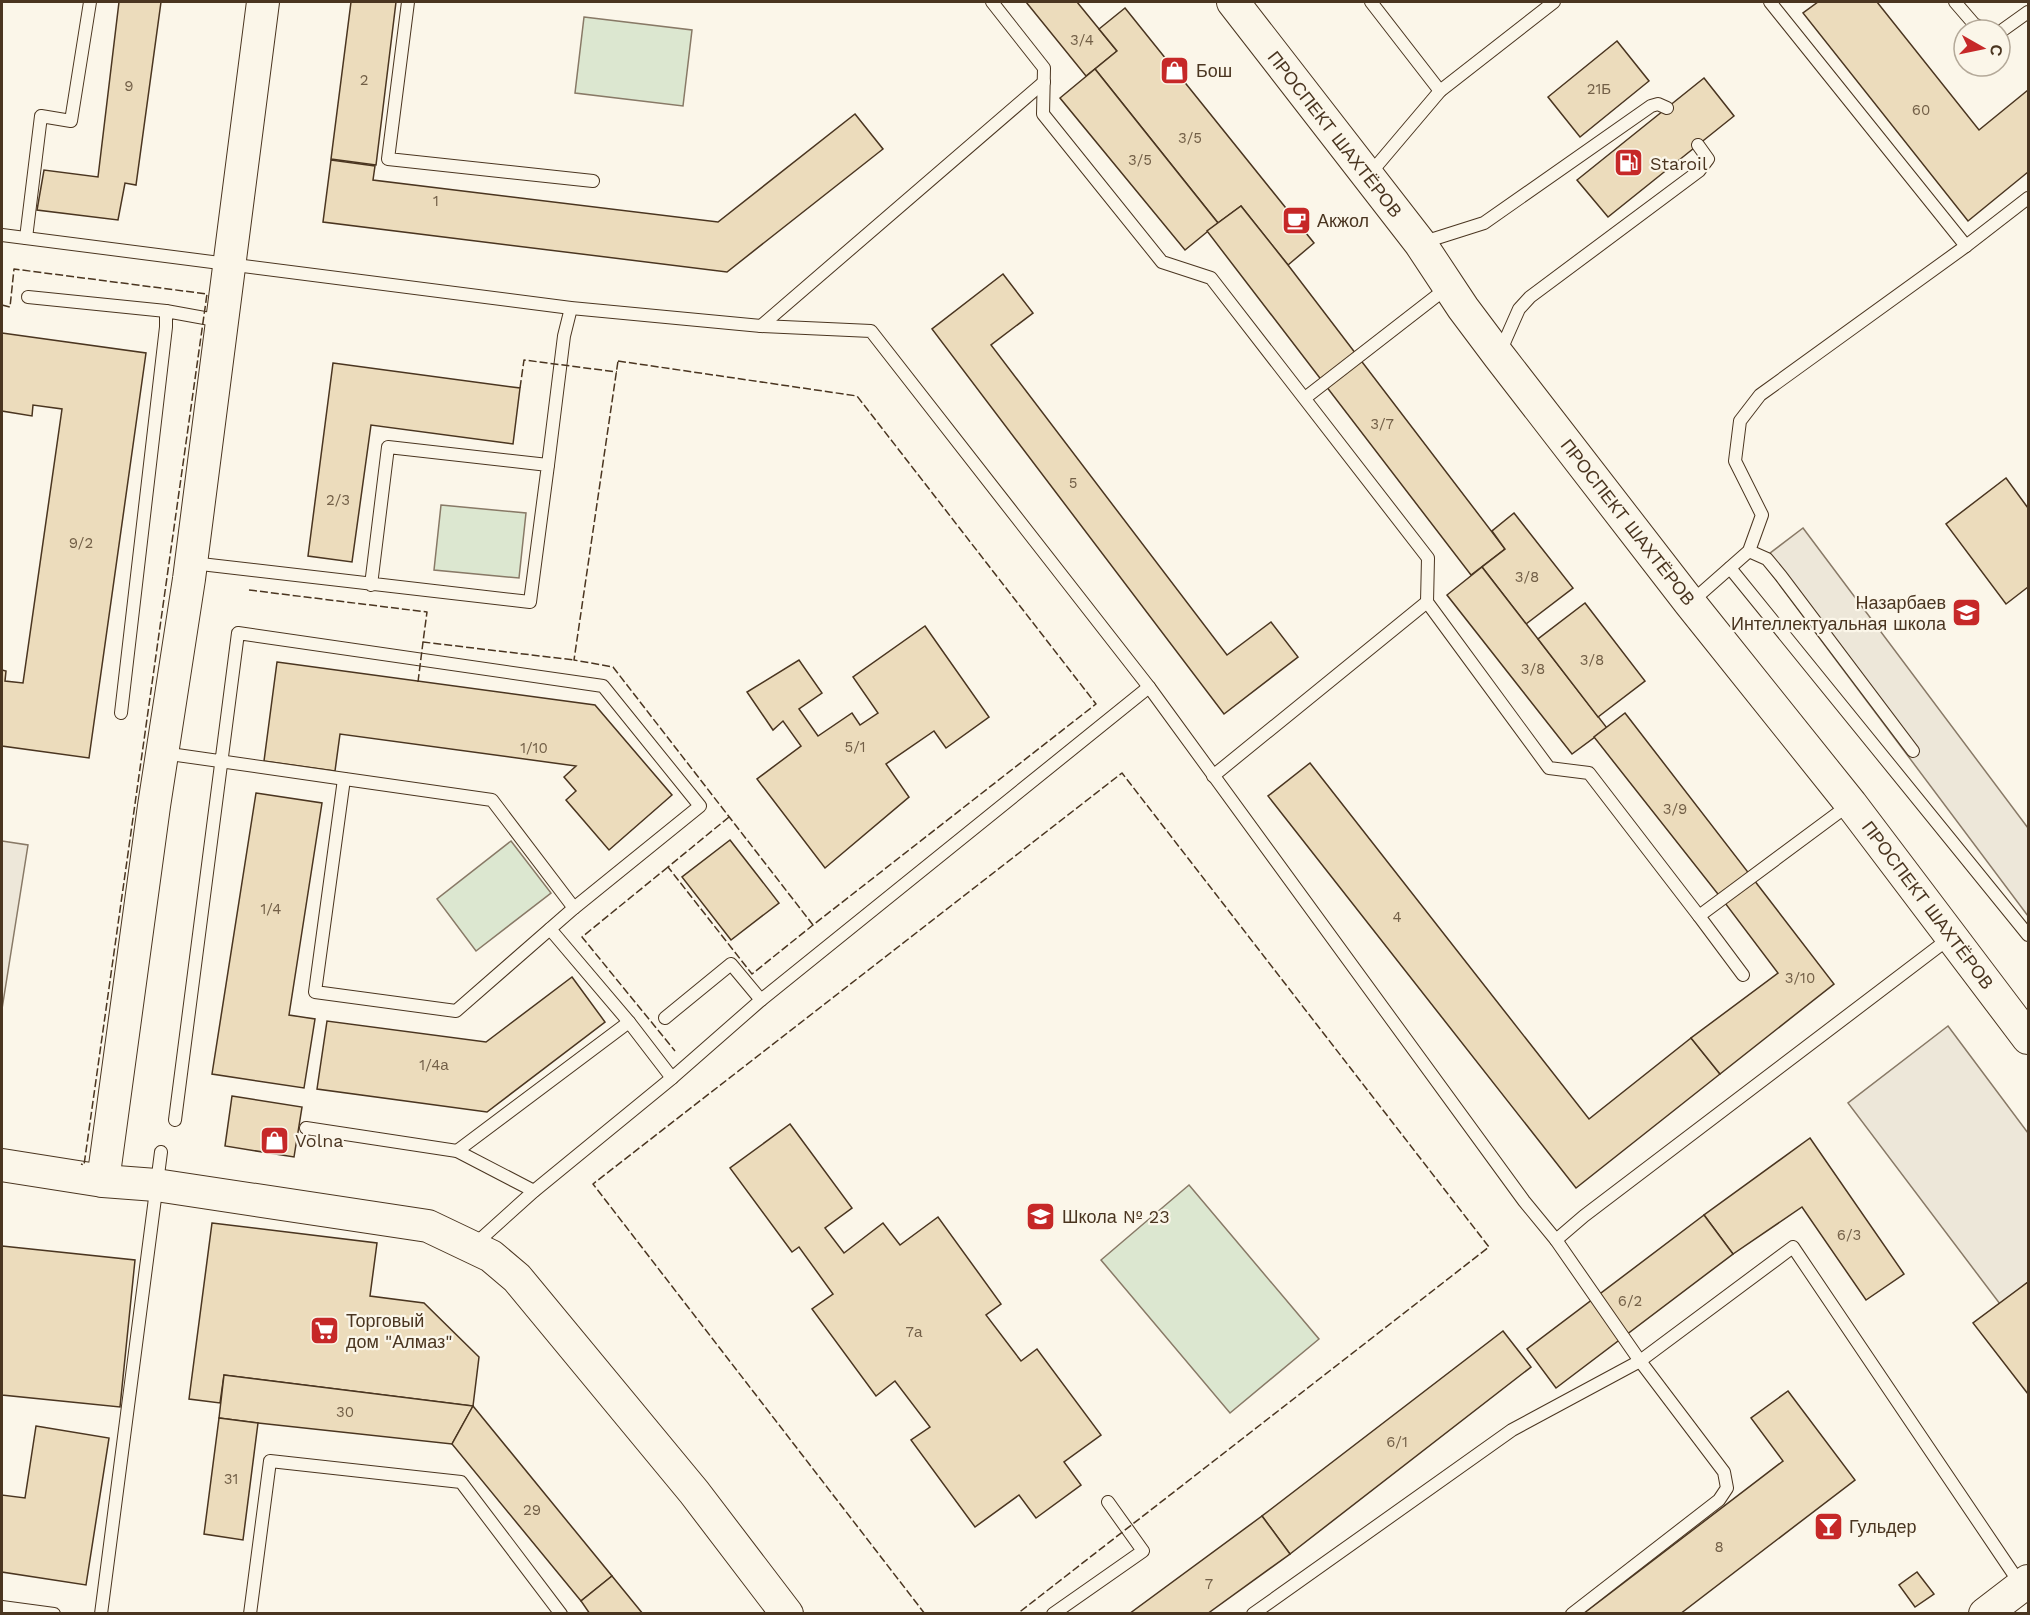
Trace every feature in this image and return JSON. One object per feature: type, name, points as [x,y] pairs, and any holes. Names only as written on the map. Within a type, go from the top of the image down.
[{"type":"street","points":[[102,1181],[191,563],[264,2]]},
{"type":"street","name":"ПРОСПЕКТ ШАХТЁРОВ","points":[[1233,2],[1420,243],[1498,356],[1690,603],[1851,804],[2028,1038]]},
{"type":"street","points":[[2,1168],[102,1181],[156,1185],[428,1226],[491,1256],[517,1278],[694,1492],[787,1614]]},
{"type":"street","points":[[1985,1614],[2025,1584]]},
{"type":"lane","points":[[26,238],[41,116],[71,121],[90,2]]},
{"type":"lane","points":[[408,2],[388,159],[593,181]]},
{"type":"lane","points":[[992,2],[1044,68],[1043,114],[1162,262],[1211,278],[1428,558],[1427,602],[1550,768],[1589,773],[1743,975]]},
{"type":"lane","points":[[1371,2],[1440,91]]},
{"type":"lane","points":[[1367,177],[1440,91],[1554,2]]},
{"type":"lane","points":[[1770,2],[1966,246]]},
{"type":"lane","points":[[1955,2],[1969,18]]},
{"type":"lane","points":[[2012,23],[2028,12]]},
{"type":"lane","points":[[761,326],[1044,82]]},
{"type":"lane","points":[[1420,243],[1484,223],[1652,106],[1658,104],[1667,108]]},
{"type":"lane","points":[[1498,356],[1519,309],[1530,297],[1699,171],[1708,159],[1698,145]]},
{"type":"lane","points":[[1690,603],[1749,551],[1762,515],[1735,461],[1740,421],[1760,395],[1966,246],[2028,198]]},
{"type":"lane","points":[[2,235],[571,308],[761,326],[871,331],[1149,687],[1524,1201],[1556,1240],[1640,1361],[1724,1472],[1727,1488],[1719,1500],[1572,1614]]},
{"type":"lane","points":[[1305,398],[1449,287]]},
{"type":"lane","points":[[28,297],[166,312],[222,321]]},
{"type":"lane","points":[[191,563],[530,602],[563,346],[571,308]]},
{"type":"lane","points":[[121,713],[166,312]]},
{"type":"lane","points":[[371,585],[388,447],[548,465]]},
{"type":"lane","points":[[1749,551],[1767,559],[1781,576],[1913,751]]},
{"type":"lane","points":[[1730,568],[2028,935]]},
{"type":"lane","points":[[1213,776],[1427,602]]},
{"type":"lane","points":[[175,1120],[238,633],[603,686],[700,806],[550,928],[456,1011],[315,992],[344,778]]},
{"type":"lane","points":[[473,1246],[534,1191],[672,1078],[761,1000],[1149,687]]},
{"type":"lane","points":[[162,753],[492,800],[574,908]]},
{"type":"lane","points":[[1699,916],[1851,804]]},
{"type":"lane","points":[[550,928],[672,1078]]},
{"type":"lane","points":[[1556,1240],[1584,1216],[1952,936]]},
{"type":"lane","points":[[665,1018],[731,964],[761,1000]]},
{"type":"lane","points":[[457,1151],[628,1022]]},
{"type":"lane","points":[[306,1128],[457,1151],[534,1191]]},
{"type":"lane","points":[[101,1614],[161,1152]]},
{"type":"lane","points":[[1253,1614],[1512,1430],[1640,1361],[1793,1247],[2025,1584]]},
{"type":"lane","points":[[250,1614],[270,1461],[461,1482],[561,1614]]},
{"type":"lane","points":[[1053,1614],[1143,1551],[1108,1502]]},
{"type":"lane","points":[[1269,1602],[1277,1614]]},
{"type":"lane","points":[[2,1607],[54,1614]]},
{"type":"green space","points":[[584,17],[692,30],[683,106],[575,93]]},
{"type":"green space","points":[[441,505],[526,513],[519,578],[434,570]]},
{"type":"green space","points":[[511,841],[551,893],[476,951],[437,899]]},
{"type":"green space","points":[[1189,1185],[1319,1339],[1230,1413],[1101,1260]]},
{"type":"shaded area","points":[[1803,528],[2028,828],[2028,916],[1761,560]]},
{"type":"shaded area","points":[[2,841],[28,845],[2,1009]]},
{"type":"shaded area","points":[[1948,1026],[2028,1133],[2028,1282],[2000,1304],[1848,1103]]},
{"type":"building","points":[[119,2],[161,2],[136,185],[125,183],[118,220],[37,210],[44,170],[98,177]]},
{"type":"building","points":[[351,2],[396,2],[376,165],[331,159]]},
{"type":"building","points":[[1026,2],[1077,2],[1117,51],[1086,76]]},
{"type":"building","points":[[1818,2],[1877,2],[1979,130],[2028,90],[2028,172],[1968,221],[1803,13]]},
{"type":"building","points":[[1125,8],[1314,243],[1288,265],[1241,206],[1218,223],[1095,69],[1117,51],[1099,29]]},
{"type":"building","points":[[1617,41],[1649,81],[1580,137],[1548,97]]},
{"type":"building","points":[[1095,69],[1218,223],[1185,250],[1060,98]]},
{"type":"building","points":[[1704,78],[1734,116],[1608,217],[1577,180]]},
{"type":"building","points":[[855,114],[883,149],[727,272],[323,222],[331,160],[375,166],[373,180],[718,222]]},
{"type":"building","points":[[1241,206],[1505,549],[1471,575],[1207,231]]},
{"type":"building","points":[[1003,274],[1033,313],[991,345],[1227,655],[1271,622],[1298,657],[1224,714],[932,329]]},
{"type":"building","points":[[2,333],[146,353],[89,758],[2,746],[2,670],[6,671],[5,681],[23,683],[62,409],[33,405],[32,416],[2,411]]},
{"type":"building","points":[[333,363],[520,388],[513,444],[371,425],[352,562],[308,556]]},
{"type":"building","points":[[2006,478],[2028,508],[2028,587],[2006,604],[1946,524]]},
{"type":"building","points":[[1514,513],[1573,588],[1526,624],[1482,567],[1505,549],[1492,531]]},
{"type":"building","points":[[1482,567],[1607,728],[1572,754],[1447,595]]},
{"type":"building","points":[[1585,603],[1645,681],[1598,717],[1538,639]]},
{"type":"building","points":[[925,626],[989,717],[946,748],[934,731],[886,764],[909,797],[825,868],[757,779],[801,746],[783,721],[773,730],[747,692],[799,660],[822,693],[799,709],[818,736],[852,713],[860,725],[878,713],[853,677]]},
{"type":"building","points":[[277,662],[595,705],[672,795],[609,850],[566,800],[576,791],[564,777],[576,766],[340,734],[335,771],[264,761]]},
{"type":"building","points":[[1625,713],[1754,880],[1725,903],[1594,737]]},
{"type":"building","points":[[1310,763],[1589,1119],[1691,1038],[1720,1074],[1576,1188],[1268,796]]},
{"type":"building","points":[[256,793],[322,803],[289,1015],[315,1019],[304,1088],[212,1074]]},
{"type":"building","points":[[730,840],[779,903],[731,940],[682,877]]},
{"type":"building","points":[[1754,880],[1834,984],[1720,1074],[1691,1038],[1778,973],[1725,903]]},
{"type":"building","points":[[572,977],[605,1022],[487,1112],[317,1089],[327,1021],[486,1042]]},
{"type":"building","points":[[232,1096],[302,1107],[294,1157],[225,1146]]},
{"type":"building","points":[[790,1124],[852,1208],[825,1228],[844,1253],[883,1223],[900,1245],[938,1217],[1001,1304],[986,1315],[1021,1361],[1037,1349],[1101,1435],[1064,1462],[1081,1485],[1036,1518],[1019,1495],[975,1527],[911,1440],[930,1427],[895,1381],[876,1396],[812,1309],[833,1294],[799,1247],[792,1252],[730,1168]]},
{"type":"building","points":[[1810,1138],[1904,1274],[1866,1300],[1802,1207],[1733,1254],[1704,1215]]},
{"type":"building","points":[[1704,1215],[1733,1254],[1556,1388],[1527,1349]]},
{"type":"building","name":"Торговый дом \"Алмаз\"","points":[[212,1223],[377,1243],[370,1296],[424,1303],[479,1357],[473,1406],[224,1375],[220,1403],[189,1399]]},
{"type":"building","points":[[2,1246],[135,1260],[120,1407],[2,1395]]},
{"type":"building","points":[[2028,1282],[2028,1394],[1973,1323]]},
{"type":"building","points":[[1503,1331],[1531,1367],[1290,1554],[1262,1516]]},
{"type":"building","points":[[224,1375],[473,1406],[452,1444],[258,1423],[219,1418]]},
{"type":"building","points":[[1788,1391],[1855,1480],[1680,1614],[1583,1614],[1783,1461],[1751,1418]]},
{"type":"building","points":[[473,1406],[612,1576],[581,1601],[452,1444]]},
{"type":"building","points":[[219,1418],[258,1423],[243,1540],[204,1534]]},
{"type":"building","points":[[36,1426],[109,1438],[86,1585],[2,1572],[2,1495],[25,1498]]},
{"type":"building","points":[[1262,1516],[1290,1554],[1207,1614],[1129,1614]]},
{"type":"building","points":[[1917,1572],[1934,1594],[1915,1607],[1899,1585]]},
{"type":"building","points":[[612,1576],[643,1614],[590,1614],[581,1601]]},
{"type":"fence","points":[[2,305],[10,307],[14,269],[207,294],[84,1165],[81,1164]]},
{"type":"fence","points":[[520,388],[524,360],[617,372]]},
{"type":"fence","points":[[618,361],[857,396],[1096,704],[813,925],[613,667],[574,660],[618,361]]},
{"type":"fence","points":[[249,590],[427,612],[423,642],[574,660]]},
{"type":"fence","points":[[418,682],[423,642]]},
{"type":"fence","points":[[925,1614],[593,1184],[1122,773],[1489,1247],[1017,1614]]},
{"type":"fence","points":[[729,817],[668,867],[752,974],[813,925]]},
{"type":"fence","points":[[668,867],[582,937],[675,1051]]},
{"type":"place","name":"Бош","points":[[1175,70]]},
{"type":"place","name":"Staroil","points":[[1629,163]]},
{"type":"place","name":"Акжол","points":[[1296,220]]},
{"type":"place","name":"Назарбаев Интеллектуальная школа","points":[[1967,612]]},
{"type":"place","name":"Volna","points":[[274,1140]]},
{"type":"place","name":"Школа № 23","points":[[1041,1216]]},
{"type":"place","name":"Торговый дом \"Алмаз\"","points":[[325,1330]]},
{"type":"place","name":"Гульдер","points":[[1828,1526]]}]
